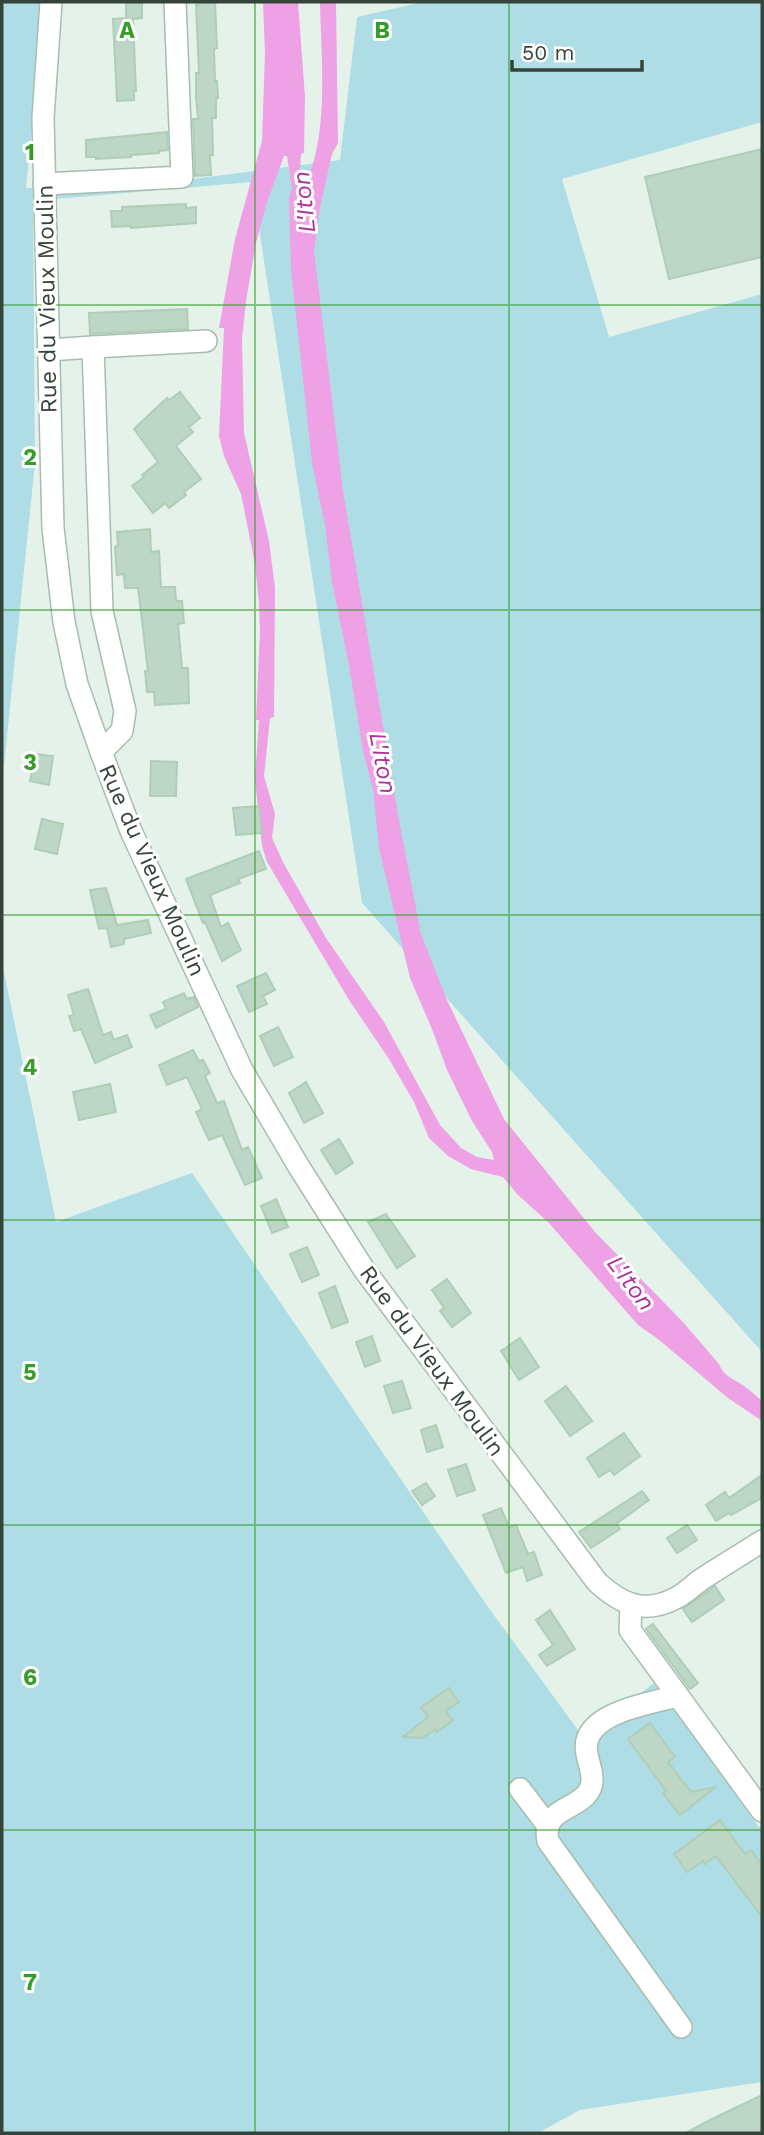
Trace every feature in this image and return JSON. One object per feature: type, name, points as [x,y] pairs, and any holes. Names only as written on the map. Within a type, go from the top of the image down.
[{"type":"street","name":"Rue du Vieux Moulin","points":[[51,2],[43,118],[53,528],[64,622],[78,684],[101,752],[131,831],[242,1070],[299,1167],[363,1268],[597,1582],[614,1598],[631,1605]]},
{"type":"street","points":[[44,184],[182,177],[175,2]]},
{"type":"street","points":[[48,350],[205,341]]},
{"type":"street","points":[[93,347],[102,611],[125,711],[122,731],[101,752]]},
{"type":"street","points":[[762,1541],[676,1598],[652,1606],[631,1605],[629,1630],[762,1811]]},
{"type":"street","points":[[678,1696],[623,1710],[594,1727],[586,1741],[592,1781],[589,1793],[555,1816],[548,1826],[548,1841],[681,2027]]},
{"type":"street","points":[[520,1789],[548,1826]]},
{"type":"shaded area","points":[[2,2],[45,2],[26,188],[170,182],[340,160],[357,17],[423,2],[762,2],[762,122],[562,179],[609,337],[762,294],[762,1352],[362,903],[252,182],[33,201],[35,463],[2,785]]},
{"type":"shaded area","points":[[2,963],[56,1222],[192,1173],[488,1607],[583,1737],[654,1683],[759,1827],[762,1826],[762,2082],[580,2110],[538,2133],[2,2133]]},
{"type":"water","name":"L'Iton","points":[[263,2],[298,2],[305,97],[304,153],[301,154],[299,184],[303,187],[312,168],[321,122],[320,2],[336,2],[338,143],[332,154],[320,207],[314,251],[343,491],[421,934],[446,998],[504,1119],[595,1232],[682,1321],[723,1372],[762,1401],[762,1421],[728,1398],[638,1325],[549,1223],[517,1194],[503,1177],[471,1169],[448,1156],[429,1138],[414,1102],[389,1059],[349,1000],[267,862],[262,846],[255,779],[260,632],[255,564],[241,494],[224,456],[219,436],[224,328],[219,328],[235,239],[262,141],[265,52]],"holes":[[[284,156],[287,156],[292,188],[289,198],[291,270],[312,463],[363,751],[373,789],[379,848],[410,978],[447,1070],[494,1160],[477,1157],[461,1148],[440,1125],[384,1022],[326,938],[272,838],[275,814],[264,776],[270,718],[274,717],[275,588],[269,541],[244,433],[242,339],[256,243],[266,205]]]},
{"type":"building","points":[[126,2],[142,2],[142,18],[133,19],[136,91],[134,100],[117,101],[113,19],[126,18]]},
{"type":"building","points":[[197,2],[215,2],[215,81],[218,98],[216,118],[212,118],[211,175],[195,176],[193,119],[198,119],[196,73],[199,73]]},
{"type":"building","points":[[167,132],[168,150],[159,153],[96,159],[86,157],[86,140]]},
{"type":"building","points":[[762,149],[762,257],[669,279],[645,177]]},
{"type":"building","points":[[186,204],[186,208],[196,207],[196,223],[112,227],[111,211],[122,211],[122,207]]},
{"type":"building","points":[[187,309],[188,329],[90,334],[89,313]]},
{"type":"building","points":[[180,392],[200,418],[189,427],[193,432],[176,446],[201,479],[169,508],[165,503],[153,513],[132,486],[158,462],[134,429],[167,398],[169,400]]},
{"type":"building","points":[[150,529],[151,552],[159,551],[161,587],[175,587],[176,601],[182,601],[184,623],[178,624],[182,668],[188,668],[189,703],[155,705],[154,692],[147,692],[145,671],[148,671],[138,588],[125,588],[124,574],[117,575],[117,532]]},
{"type":"building","points":[[36,754],[53,756],[49,785],[30,781]]},
{"type":"building","points":[[151,761],[177,762],[176,796],[150,796]]},
{"type":"building","points":[[259,806],[262,833],[236,835],[233,808]]},
{"type":"building","points":[[42,819],[63,824],[57,854],[35,849]]},
{"type":"building","points":[[259,851],[266,869],[238,879],[240,883],[210,895],[221,927],[228,923],[241,950],[222,961],[205,922],[203,923],[186,879]]},
{"type":"building","points":[[106,888],[117,925],[148,920],[151,933],[124,939],[124,944],[111,947],[107,928],[99,929],[90,890]]},
{"type":"building","points":[[266,973],[275,990],[263,996],[267,1004],[249,1012],[237,986]]},
{"type":"building","points":[[88,989],[103,1035],[111,1032],[114,1040],[127,1035],[132,1047],[95,1063],[81,1029],[74,1031],[69,1016],[74,1015],[68,995]]},
{"type":"building","points":[[184,993],[187,999],[194,997],[198,1007],[156,1028],[150,1015],[166,1009],[163,1002]]},
{"type":"building","points":[[278,1027],[293,1057],[274,1066],[260,1036]]},
{"type":"building","points":[[193,1050],[210,1073],[205,1076],[217,1103],[224,1101],[242,1150],[248,1147],[262,1178],[245,1185],[222,1135],[209,1140],[196,1112],[202,1109],[187,1077],[167,1085],[159,1065]]},
{"type":"building","points":[[306,1082],[323,1113],[304,1123],[289,1093]]},
{"type":"building","points":[[110,1084],[116,1112],[79,1120],[73,1092]]},
{"type":"building","points":[[339,1139],[353,1163],[336,1174],[321,1150]]},
{"type":"building","points":[[276,1199],[288,1227],[272,1233],[261,1206]]},
{"type":"building","points":[[386,1214],[415,1256],[397,1268],[368,1222]]},
{"type":"building","points":[[307,1247],[319,1275],[302,1282],[290,1254]]},
{"type":"building","points":[[447,1279],[471,1313],[452,1327],[440,1311],[444,1308],[432,1290]]},
{"type":"building","points":[[335,1286],[348,1322],[332,1328],[319,1293]]},
{"type":"building","points":[[372,1336],[380,1361],[365,1367],[356,1342]]},
{"type":"building","points":[[520,1338],[539,1367],[519,1380],[501,1351]]},
{"type":"building","points":[[402,1381],[411,1408],[393,1413],[384,1386]]},
{"type":"building","points":[[566,1386],[592,1421],[570,1436],[545,1401]]},
{"type":"building","points":[[436,1425],[443,1447],[427,1452],[421,1430]]},
{"type":"building","points":[[624,1433],[640,1456],[614,1475],[610,1470],[599,1477],[587,1458]]},
{"type":"building","points":[[466,1464],[475,1490],[457,1496],[448,1470]]},
{"type":"building","points":[[762,1475],[762,1498],[716,1521],[706,1505],[725,1492],[729,1498]]},
{"type":"building","points":[[426,1483],[435,1496],[422,1505],[412,1491]]},
{"type":"building","points":[[642,1491],[649,1500],[616,1524],[620,1529],[591,1548],[579,1532]]},
{"type":"building","points":[[501,1508],[509,1527],[516,1525],[528,1554],[534,1552],[542,1575],[527,1581],[523,1567],[506,1573],[483,1515]]},
{"type":"building","points":[[687,1525],[697,1540],[677,1553],[667,1538]]},
{"type":"building","points":[[715,1586],[724,1600],[692,1622],[683,1609]]},
{"type":"building","points":[[550,1610],[575,1649],[547,1666],[539,1655],[553,1645],[536,1620]]},
{"type":"building","points":[[653,1624],[698,1683],[690,1689],[646,1629]]},
{"type":"building","points":[[449,1688],[459,1702],[446,1711],[453,1720],[437,1732],[436,1729],[422,1738],[403,1737],[428,1717],[421,1707]]},
{"type":"building","points":[[650,1723],[675,1757],[668,1762],[691,1792],[716,1787],[680,1815],[628,1739]]},
{"type":"building","points":[[720,1820],[745,1854],[751,1850],[762,1865],[762,1917],[716,1856],[687,1872],[674,1854]]},
{"type":"building","points":[[762,2095],[762,2133],[686,2133],[710,2120]]}]
